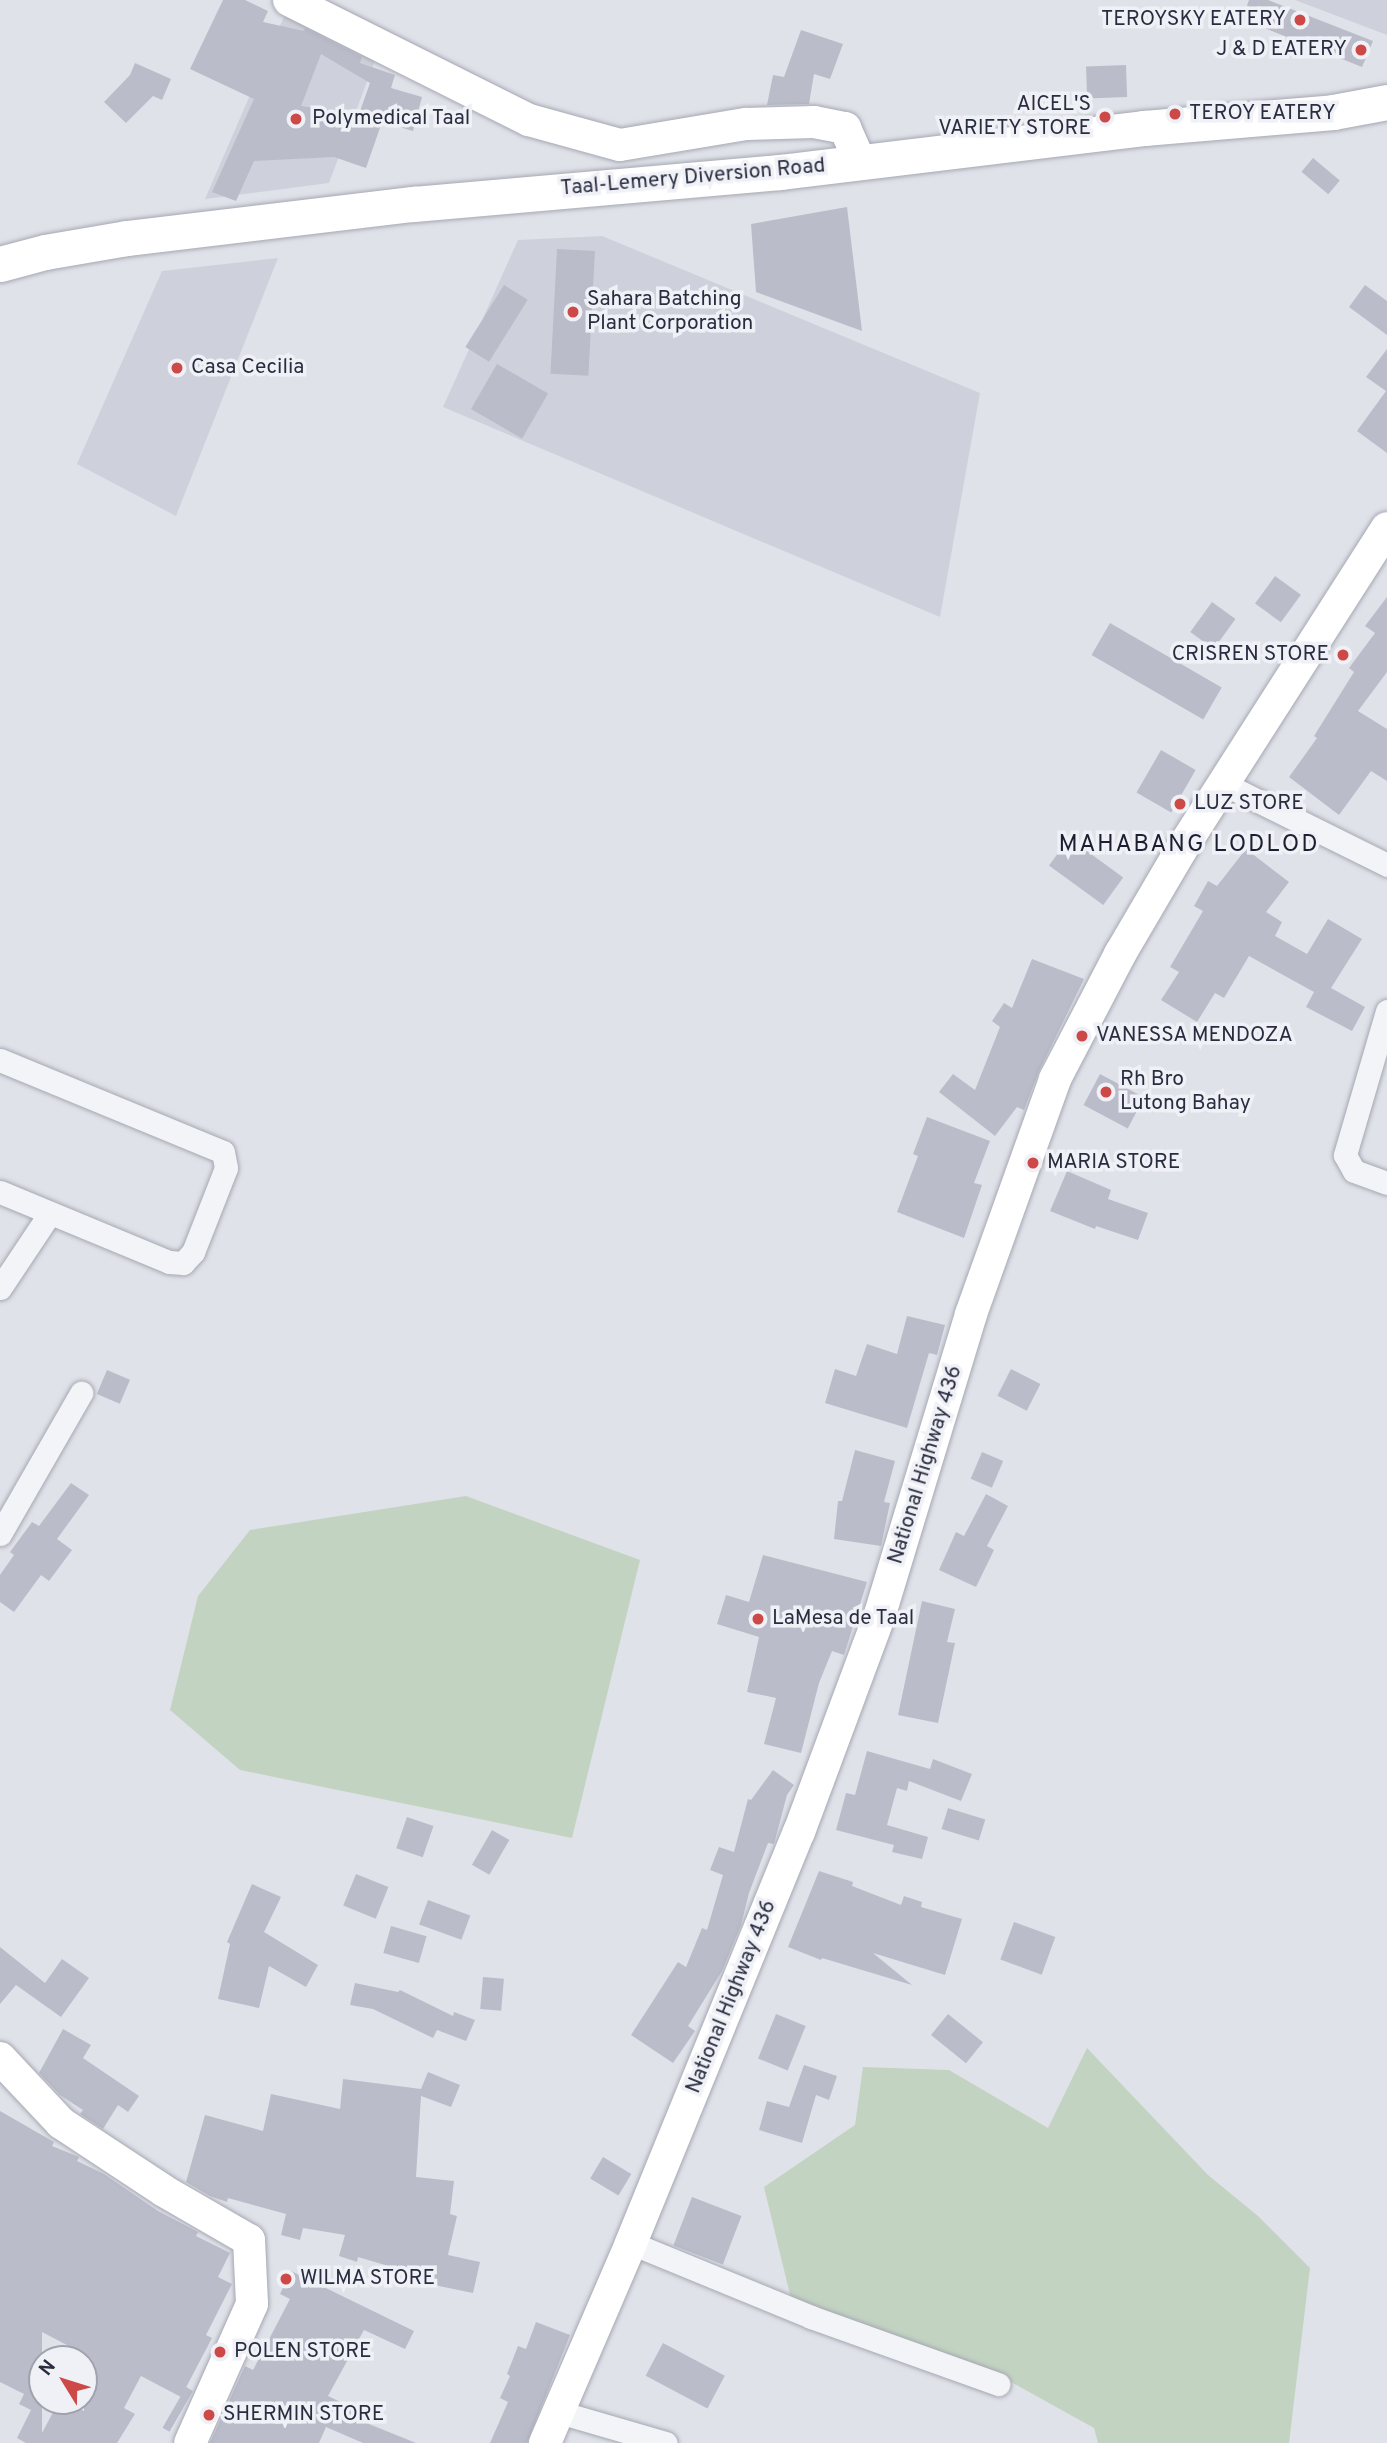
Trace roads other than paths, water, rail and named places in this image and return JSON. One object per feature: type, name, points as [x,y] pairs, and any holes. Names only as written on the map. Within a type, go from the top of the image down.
[{"type":"main road","points":[[289,0],[529,120],[620,145],[746,124],[814,122],[845,128],[860,161]]},
{"type":"main road","name":"Taal-Lemery Diversion Road","points":[[0,264],[45,252],[127,238],[414,204],[780,172],[1144,128],[1333,112],[1387,102]]},
{"type":"main road","name":"National Highway 436","points":[[545,2443],[631,2243],[799,1832],[880,1614],[971,1314],[1055,1079],[1120,954],[1224,784],[1387,528]]},
{"type":"main road","points":[[1,2062],[61,2123],[94,2147],[249,2240],[252,2304],[190,2443]]},
{"type":"street","points":[[1224,784],[1387,865]]},
{"type":"street","points":[[1387,1011],[1345,1156],[1354,1171],[1387,1183]]},
{"type":"street","points":[[0,1060],[223,1152],[226,1168],[193,1252],[183,1263],[169,1262],[0,1192]]},
{"type":"street","points":[[0,1288],[50,1213]]},
{"type":"street","points":[[0,1534],[81,1393]]},
{"type":"street","points":[[631,2243],[811,2317],[998,2384]]},
{"type":"street","points":[[559,2412],[666,2443]]},
{"type":"place","name":"TEROYSKY EATERY","points":[[1300,20]]},
{"type":"place","name":"J & D EATERY","points":[[1361,50]]},
{"type":"place","name":"TEROY EATERY","points":[[1175,114]]},
{"type":"place","name":"AICEL'S VARIETY STORE","points":[[1105,117]]},
{"type":"place","name":"Polymedical Taal","points":[[296,119]]},
{"type":"place","name":"Sahara Batching Plant Corporation","points":[[573,312]]},
{"type":"place","name":"Casa Cecilia","points":[[177,368]]},
{"type":"place","name":"CRISREN STORE","points":[[1343,655]]},
{"type":"place","name":"LUZ STORE","points":[[1180,804]]},
{"type":"place","name":"VANESSA MENDOZA","points":[[1082,1036]]},
{"type":"place","name":"Rh Bro Lutong Bahay","points":[[1106,1092]]},
{"type":"place","name":"MARIA STORE","points":[[1033,1163]]},
{"type":"place","name":"LaMesa de Taal","points":[[758,1619]]},
{"type":"place","name":"WILMA STORE","points":[[286,2279]]},
{"type":"place","name":"POLEN STORE","points":[[220,2352]]},
{"type":"place","name":"SHERMIN STORE","points":[[209,2415]]},
{"type":"district","name":"MAHABANG LODLOD","points":[[1189,846]]}]
